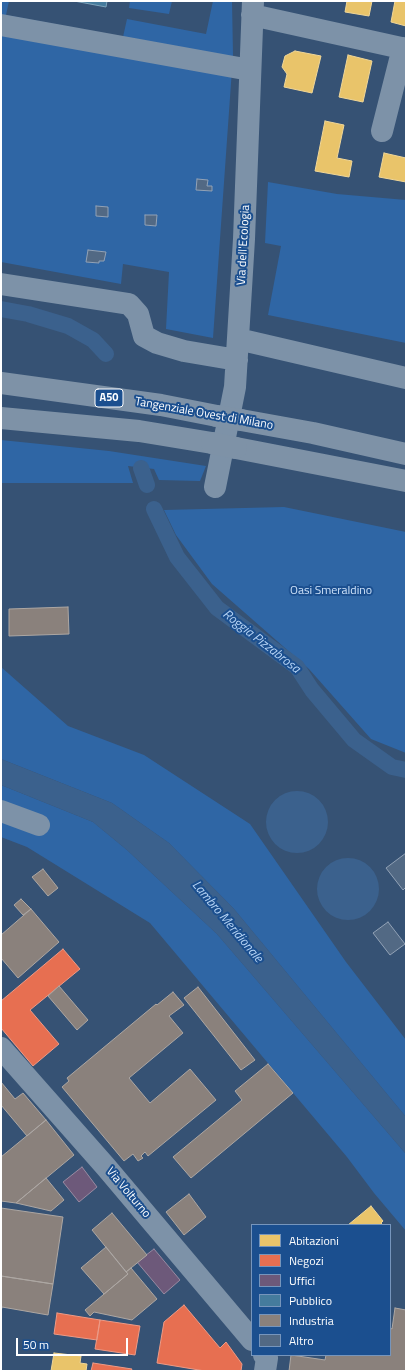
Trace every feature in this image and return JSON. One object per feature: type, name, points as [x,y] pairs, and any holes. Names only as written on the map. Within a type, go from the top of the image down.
[{"type":"highway","name":"Tangenziale Ovest di Milano","points":[[1,383],[161,405],[313,434],[406,454]]},
{"type":"highway","points":[[1,418],[139,432],[212,443],[406,481]]},
{"type":"street","points":[[253,8],[405,49],[382,131]]},
{"type":"street","name":"Via dell'Ecologia","points":[[215,487],[235,387],[244,239],[253,8]]},
{"type":"street","points":[[1,25],[250,70]]},
{"type":"street","points":[[1,284],[130,304],[138,314],[144,336],[157,343],[184,351],[237,360]]},
{"type":"street","points":[[238,339],[406,378]]},
{"type":"street","points":[[1,811],[39,826]]},
{"type":"street","name":"Via Volturno","points":[[1,1048],[106,1167],[251,1339]]},
{"type":"street","points":[[265,1356],[267,1358],[265,1371]]},
{"type":"green space","points":[[1,1],[9,1],[6,15],[123,37],[127,19],[206,34],[213,1],[232,1],[233,55],[213,338],[166,329],[169,272],[123,264],[121,284],[1,262]]},
{"type":"green space","points":[[130,1],[172,1],[169,14],[129,8]]},
{"type":"green space","points":[[268,182],[337,194],[406,200],[406,343],[268,315],[281,246],[265,243]]},
{"type":"green space","points":[[1,440],[109,451],[206,466],[200,481],[159,480],[154,469],[128,466],[133,483],[1,483]]},
{"type":"green space","name":"Oasi Smeraldino","points":[[284,507],[406,532],[406,753],[371,739],[309,669],[212,584],[176,535],[164,510]]},
{"type":"green space","points":[[1,667],[68,726],[144,755],[250,824],[346,962],[406,1040],[406,1117],[234,909],[169,843],[112,803],[1,759]]},
{"type":"green space","points":[[1,785],[93,822],[127,850],[217,934],[406,1154],[406,1231],[374,1193],[347,1157],[150,923],[27,847],[1,837]]},
{"type":"water","name":"Lambro Meridionale","points":[[1,759],[112,803],[169,843],[234,909],[406,1117],[406,1154],[217,934],[127,850],[93,822],[1,785]]},
{"type":"water","points":[[297,791],[309,793],[319,800],[326,810],[328,822],[326,834],[319,844],[309,851],[297,853],[285,851],[275,844],[268,834],[266,822],[268,810],[275,800],[285,793]]},
{"type":"water","points":[[348,858],[360,860],[370,867],[377,877],[379,889],[377,901],[370,911],[360,918],[348,920],[336,918],[326,911],[319,901],[317,889],[319,877],[326,867],[336,860]]},
{"type":"building: Abitazioni","points":[[347,1],[372,1],[369,16],[345,12]]},
{"type":"building: Abitazioni","points":[[395,1],[406,1],[406,26],[391,22]]},
{"type":"building: Abitazioni","points":[[295,51],[321,56],[312,93],[284,87],[287,74],[282,67],[285,56]]},
{"type":"building: Abitazioni","points":[[348,55],[372,61],[363,102],[339,97]]},
{"type":"building: Abitazioni","points":[[325,121],[344,125],[337,158],[352,161],[349,177],[315,171]]},
{"type":"building: Abitazioni","points":[[384,153],[406,158],[406,182],[379,177]]},
{"type":"building: Abitazioni","points":[[371,1206],[383,1221],[381,1223],[382,1224],[349,1224]]},
{"type":"building: Abitazioni","points":[[54,1353],[81,1356],[80,1363],[87,1364],[86,1371],[51,1371]]},
{"type":"building: Negozi","points":[[63,949],[80,969],[30,1010],[59,1044],[33,1066],[1,1028],[1,1001]]},
{"type":"building: Negozi","points":[[184,1305],[220,1348],[226,1342],[242,1364],[241,1371],[205,1371],[157,1363],[164,1322]]},
{"type":"building: Negozi","points":[[57,1313],[100,1320],[97,1340],[54,1334]]},
{"type":"building: Negozi","points":[[100,1320],[140,1326],[135,1355],[95,1349]]},
{"type":"building: Negozi","points":[[93,1363],[132,1369],[131,1371],[91,1371]]},
{"type":"building: Uffici","points":[[82,1167],[97,1187],[79,1202],[63,1182]]},
{"type":"building: Uffici","points":[[154,1249],[180,1280],[164,1294],[137,1262]]},
{"type":"building: Pubblico","points":[[74,1],[107,1],[106,7]]},
{"type":"building: Industria","points":[[68,607],[69,634],[9,636],[9,609]]},
{"type":"building: Industria","points":[[43,869],[58,888],[48,896],[32,877]]},
{"type":"building: Industria","points":[[21,899],[31,909],[23,915],[14,905]]},
{"type":"building: Industria","points":[[31,909],[59,942],[18,978],[1,958],[1,935]]},
{"type":"building: Industria","points":[[59,986],[88,1020],[77,1030],[48,996]]},
{"type":"building: Industria","points":[[198,987],[255,1060],[241,1070],[184,998]]},
{"type":"building: Industria","points":[[173,992],[184,1005],[169,1016],[183,1033],[129,1078],[150,1103],[190,1069],[216,1100],[148,1156],[145,1152],[141,1156],[143,1158],[138,1161],[133,1154],[124,1161],[62,1087],[69,1081],[67,1078],[156,1004],[157,1005]]},
{"type":"building: Industria","points":[[268,1064],[293,1093],[191,1178],[173,1157],[242,1100],[235,1091]]},
{"type":"building: Industria","points":[[1,1082],[15,1099],[23,1093],[46,1120],[27,1136],[1,1105]]},
{"type":"building: Industria","points":[[46,1120],[74,1155],[16,1203],[1,1201],[1,1157]]},
{"type":"building: Industria","points":[[46,1178],[64,1200],[51,1211],[16,1203]]},
{"type":"building: Industria","points":[[189,1194],[206,1217],[184,1235],[166,1212]]},
{"type":"building: Industria","points":[[1,1208],[63,1217],[53,1284],[1,1276]]},
{"type":"building: Industria","points":[[112,1213],[147,1255],[126,1272],[92,1230]]},
{"type":"building: Industria","points":[[106,1247],[128,1274],[104,1294],[81,1268]]},
{"type":"building: Industria","points":[[131,1268],[157,1299],[132,1320],[94,1312],[90,1316],[85,1310],[128,1274],[126,1272]]},
{"type":"building: Industria","points":[[1,1276],[53,1284],[48,1315],[2,1307],[1,1312]]},
{"type":"building: Industria","points":[[395,1308],[406,1310],[406,1371],[289,1371],[291,1356],[325,1360],[326,1356],[391,1356],[392,1329]]},
{"type":"building: Altro","points":[[197,179],[208,180],[207,186],[212,186],[212,191],[196,190]]},
{"type":"building: Altro","points":[[96,206],[108,207],[108,217],[96,216]]},
{"type":"building: Altro","points":[[145,215],[157,215],[156,226],[145,225]]},
{"type":"building: Altro","points":[[88,250],[106,252],[104,261],[99,261],[99,263],[86,262]]},
{"type":"building: Altro","points":[[406,853],[406,887],[403,890],[386,868]]},
{"type":"building: Altro","points":[[388,922],[405,944],[390,955],[373,933]]},
{"type":"waterway","points":[[1,309],[28,314],[68,326],[93,340],[106,354]]},
{"type":"waterway","points":[[141,468],[147,485]]},
{"type":"waterway","name":"Roggia Pizzabrosa","points":[[154,509],[177,557],[217,608],[297,667],[312,690],[354,740],[392,767],[406,770]]}]
